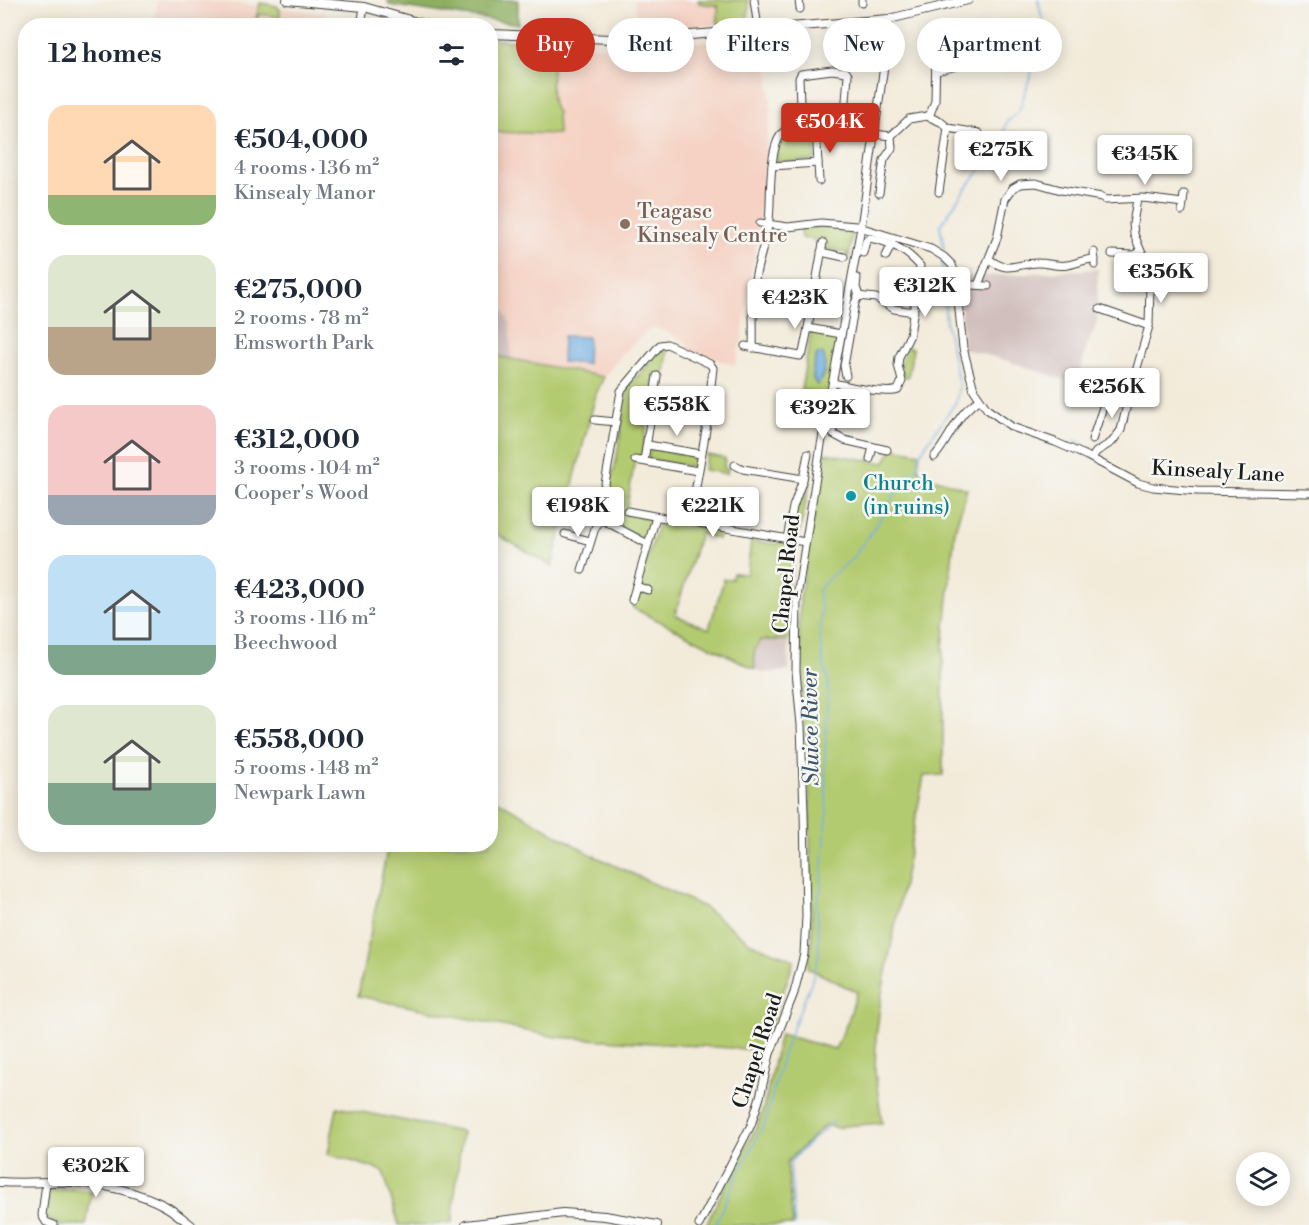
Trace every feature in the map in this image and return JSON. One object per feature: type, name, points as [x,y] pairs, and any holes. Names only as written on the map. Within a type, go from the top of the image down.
[{"type":"main road","points":[[287,0],[364,8],[401,18]]},
{"type":"main road","points":[[893,18],[968,0]]},
{"type":"main road","points":[[498,34],[636,39],[706,33]]},
{"type":"main road","points":[[0,1182],[86,1183],[122,1191],[166,1206],[191,1225]]},
{"type":"main road","points":[[466,1225],[563,1213],[604,1216],[657,1225]]},
{"type":"street","points":[[754,0],[757,18]]},
{"type":"street","points":[[799,0],[800,9]]},
{"type":"street","points":[[362,18],[364,8]]},
{"type":"street","points":[[801,129],[799,78],[801,74],[832,70],[840,70],[848,75],[844,127]]},
{"type":"street","name":"Chapel Road","points":[[699,1225],[751,1125],[770,1054],[794,993],[804,954],[806,917],[804,812],[796,597],[861,227],[883,72]]},
{"type":"street","points":[[929,117],[935,101],[937,72]]},
{"type":"street","points":[[891,136],[909,119],[921,116],[929,117],[948,128],[979,133]]},
{"type":"street","points":[[823,243],[802,356],[749,347],[756,276],[768,225],[772,166],[782,132],[844,127],[891,136]]},
{"type":"street","points":[[816,128],[819,182]]},
{"type":"street","points":[[939,192],[948,128]]},
{"type":"street","points":[[879,193],[884,160],[892,148],[891,136]]},
{"type":"street","points":[[772,166],[818,163]]},
{"type":"street","points":[[978,285],[980,275],[998,238],[1005,199],[1013,188],[1020,184],[1036,183],[1092,200],[1137,199],[1183,202]]},
{"type":"street","points":[[1182,211],[1184,194]]},
{"type":"street","points":[[1092,458],[1096,452],[1118,436],[1121,430],[1149,326],[1148,269],[1134,234],[1133,224],[1137,199]]},
{"type":"street","name":"Kinsealy Lane","points":[[760,223],[788,227],[833,223],[861,227],[938,253],[952,265],[957,284],[963,348],[970,380],[980,400],[997,417],[1012,427],[1055,442],[1092,458],[1138,483],[1153,487],[1197,491],[1309,494]]},
{"type":"street","points":[[833,383],[888,392],[898,390],[902,381],[898,365],[899,357],[909,339],[920,266],[904,249],[870,238],[866,241],[863,253]]},
{"type":"street","points":[[886,256],[892,244]]},
{"type":"street","points":[[821,252],[844,256]]},
{"type":"street","points":[[1112,254],[1133,255],[1142,252]]},
{"type":"street","points":[[989,259],[1000,266],[1010,267],[1035,262],[1066,266],[1081,260],[1095,259]]},
{"type":"street","points":[[846,376],[844,366],[855,303],[859,296],[856,287],[857,278]]},
{"type":"street","points":[[957,284],[988,286]]},
{"type":"street","points":[[859,296],[876,298],[894,309],[914,312]]},
{"type":"street","points":[[1112,314],[1113,303]]},
{"type":"street","points":[[1100,309],[1149,326]]},
{"type":"street","points":[[808,328],[841,334]]},
{"type":"street","points":[[648,544],[601,519],[598,503],[605,484],[621,391],[660,345],[667,344],[710,364],[713,368],[706,430],[692,508],[694,520],[699,523],[805,542]]},
{"type":"street","points":[[644,461],[657,376]]},
{"type":"street","points":[[1091,383],[1109,389],[1128,400]]},
{"type":"street","points":[[853,388],[833,422],[832,430],[839,438],[886,450]]},
{"type":"street","points":[[1092,440],[1109,389]]},
{"type":"street","points":[[645,394],[654,395]]},
{"type":"street","points":[[934,457],[943,447],[968,407],[980,400]]},
{"type":"street","points":[[595,420],[616,422]]},
{"type":"street","points":[[648,445],[701,454]]},
{"type":"street","points":[[870,459],[873,447]]},
{"type":"street","points":[[787,539],[793,507],[803,480],[808,454]]},
{"type":"street","points":[[635,460],[699,471]]},
{"type":"street","points":[[735,465],[743,469],[803,480]]},
{"type":"street","points":[[627,511],[676,520]]},
{"type":"street","points":[[632,600],[656,517]]},
{"type":"street","points":[[582,570],[590,541],[601,519]]},
{"type":"street","points":[[565,534],[590,541]]},
{"type":"street","points":[[636,586],[648,590]]},
{"type":"street","points":[[46,1183],[42,1215],[46,1222],[54,1225]]},
{"type":"shaded area","points":[[157,0],[201,0],[326,13],[326,18],[155,18]]},
{"type":"shaded area","points":[[634,0],[698,0],[699,3],[718,6],[718,18],[706,18],[706,25],[694,27],[694,18],[637,18]]},
{"type":"shaded area","name":"Teagasc Kinsealy Centre","points":[[498,40],[516,41],[516,72],[595,72],[595,46],[607,47],[607,72],[694,72],[694,43],[706,41],[706,72],[769,72],[771,102],[763,195],[742,337],[735,365],[689,351],[686,342],[654,328],[623,353],[604,377],[511,359],[510,323],[498,300]]},
{"type":"shaded area","points":[[1098,269],[1097,322],[1087,346],[1077,384],[964,349],[958,278]]},
{"type":"shaded area","points":[[498,300],[510,323],[511,359],[498,356]]},
{"type":"shaded area","points":[[760,640],[788,640],[789,671],[762,673],[755,669],[754,652]]},
{"type":"green space","points":[[388,0],[518,0],[516,24],[498,21],[498,18],[477,18],[389,5]]},
{"type":"green space","points":[[698,0],[748,0],[748,15],[746,18],[718,18],[718,6],[699,3]]},
{"type":"green space","points":[[260,3],[277,6],[280,10],[280,17],[259,14],[256,18]]},
{"type":"green space","points":[[498,40],[516,41],[516,72],[552,72],[552,100],[557,112],[558,134],[498,132]]},
{"type":"green space","points":[[785,131],[814,131],[815,159],[812,161],[776,161],[780,141]]},
{"type":"green space","points":[[830,225],[853,227],[849,257],[846,257],[847,253],[828,249],[826,241],[801,238],[800,229]]},
{"type":"green space","points":[[813,331],[838,336],[828,397],[801,390]]},
{"type":"green space","points":[[660,347],[668,348],[665,374],[654,373],[652,389],[648,391],[651,399],[642,455],[635,458],[626,514],[653,519],[647,539],[645,539],[611,522],[603,512],[602,506],[616,462],[629,385],[650,363]]},
{"type":"green space","points":[[907,347],[913,349],[908,377],[903,376],[901,365]]},
{"type":"green space","points":[[498,356],[604,377],[596,394],[552,566],[498,535]]},
{"type":"green space","points":[[651,448],[695,456],[693,467],[649,459]]},
{"type":"green space","points":[[893,448],[920,453],[918,467],[921,474],[967,489],[955,530],[943,648],[943,775],[924,776],[881,998],[875,1072],[882,1123],[838,1128],[825,1125],[787,1162],[793,1225],[706,1225],[757,1126],[764,1106],[780,1034],[835,1049],[848,1021],[857,992],[808,968],[812,936],[809,778],[802,696],[800,597],[825,453],[884,463]]},
{"type":"green space","points":[[707,455],[725,458],[724,468],[728,469],[727,474],[704,470]]},
{"type":"green space","points":[[806,481],[810,482],[799,534],[796,537],[790,533],[797,503]]},
{"type":"green space","points":[[688,519],[697,527],[719,532],[720,535],[718,539],[700,533],[675,615],[709,629],[724,579],[732,579],[733,573],[747,574],[751,541],[777,544],[782,542],[797,546],[787,596],[788,640],[760,640],[754,652],[755,669],[633,608],[636,595],[642,585],[640,582],[659,522],[677,523]]},
{"type":"green space","points":[[498,801],[592,855],[704,907],[751,943],[794,960],[763,1050],[556,1037],[358,996],[387,852],[498,852]]},
{"type":"green space","points":[[337,1107],[462,1132],[452,1222],[432,1225],[399,1225],[383,1171],[328,1154]]},
{"type":"green space","points":[[75,1189],[92,1192],[86,1225],[60,1225],[49,1220],[46,1213],[49,1190]]},
{"type":"water","points":[[563,336],[588,337],[587,364],[562,362]]},
{"type":"water","points":[[817,354],[823,354],[825,365],[817,385],[813,379],[813,367]]},
{"type":"waterway","name":"Sluice River","points":[[942,250],[944,248],[940,226],[1001,143],[1006,123],[1019,111],[1043,37],[1043,22],[1038,0]]},
{"type":"waterway","name":"Sluice River","points":[[715,1225],[737,1175],[765,1123],[783,1053],[812,980],[819,954],[817,902],[821,888],[827,815],[825,762],[828,679],[823,663],[820,638],[821,610],[818,591],[828,579],[852,559],[877,524],[906,475],[918,467],[920,453],[956,402],[959,386],[946,323],[942,259]]},
{"type":"waterway","points":[[1074,440],[1084,444]]},
{"type":"waterway","name":"Sluice River","points":[[795,1225],[790,1162],[834,1121]]},
{"type":"place","name":"Teagasc Kinsealy Centre","points":[[625,224]]},
{"type":"place","name":"Church (in ruins)","points":[[851,496]]}]
